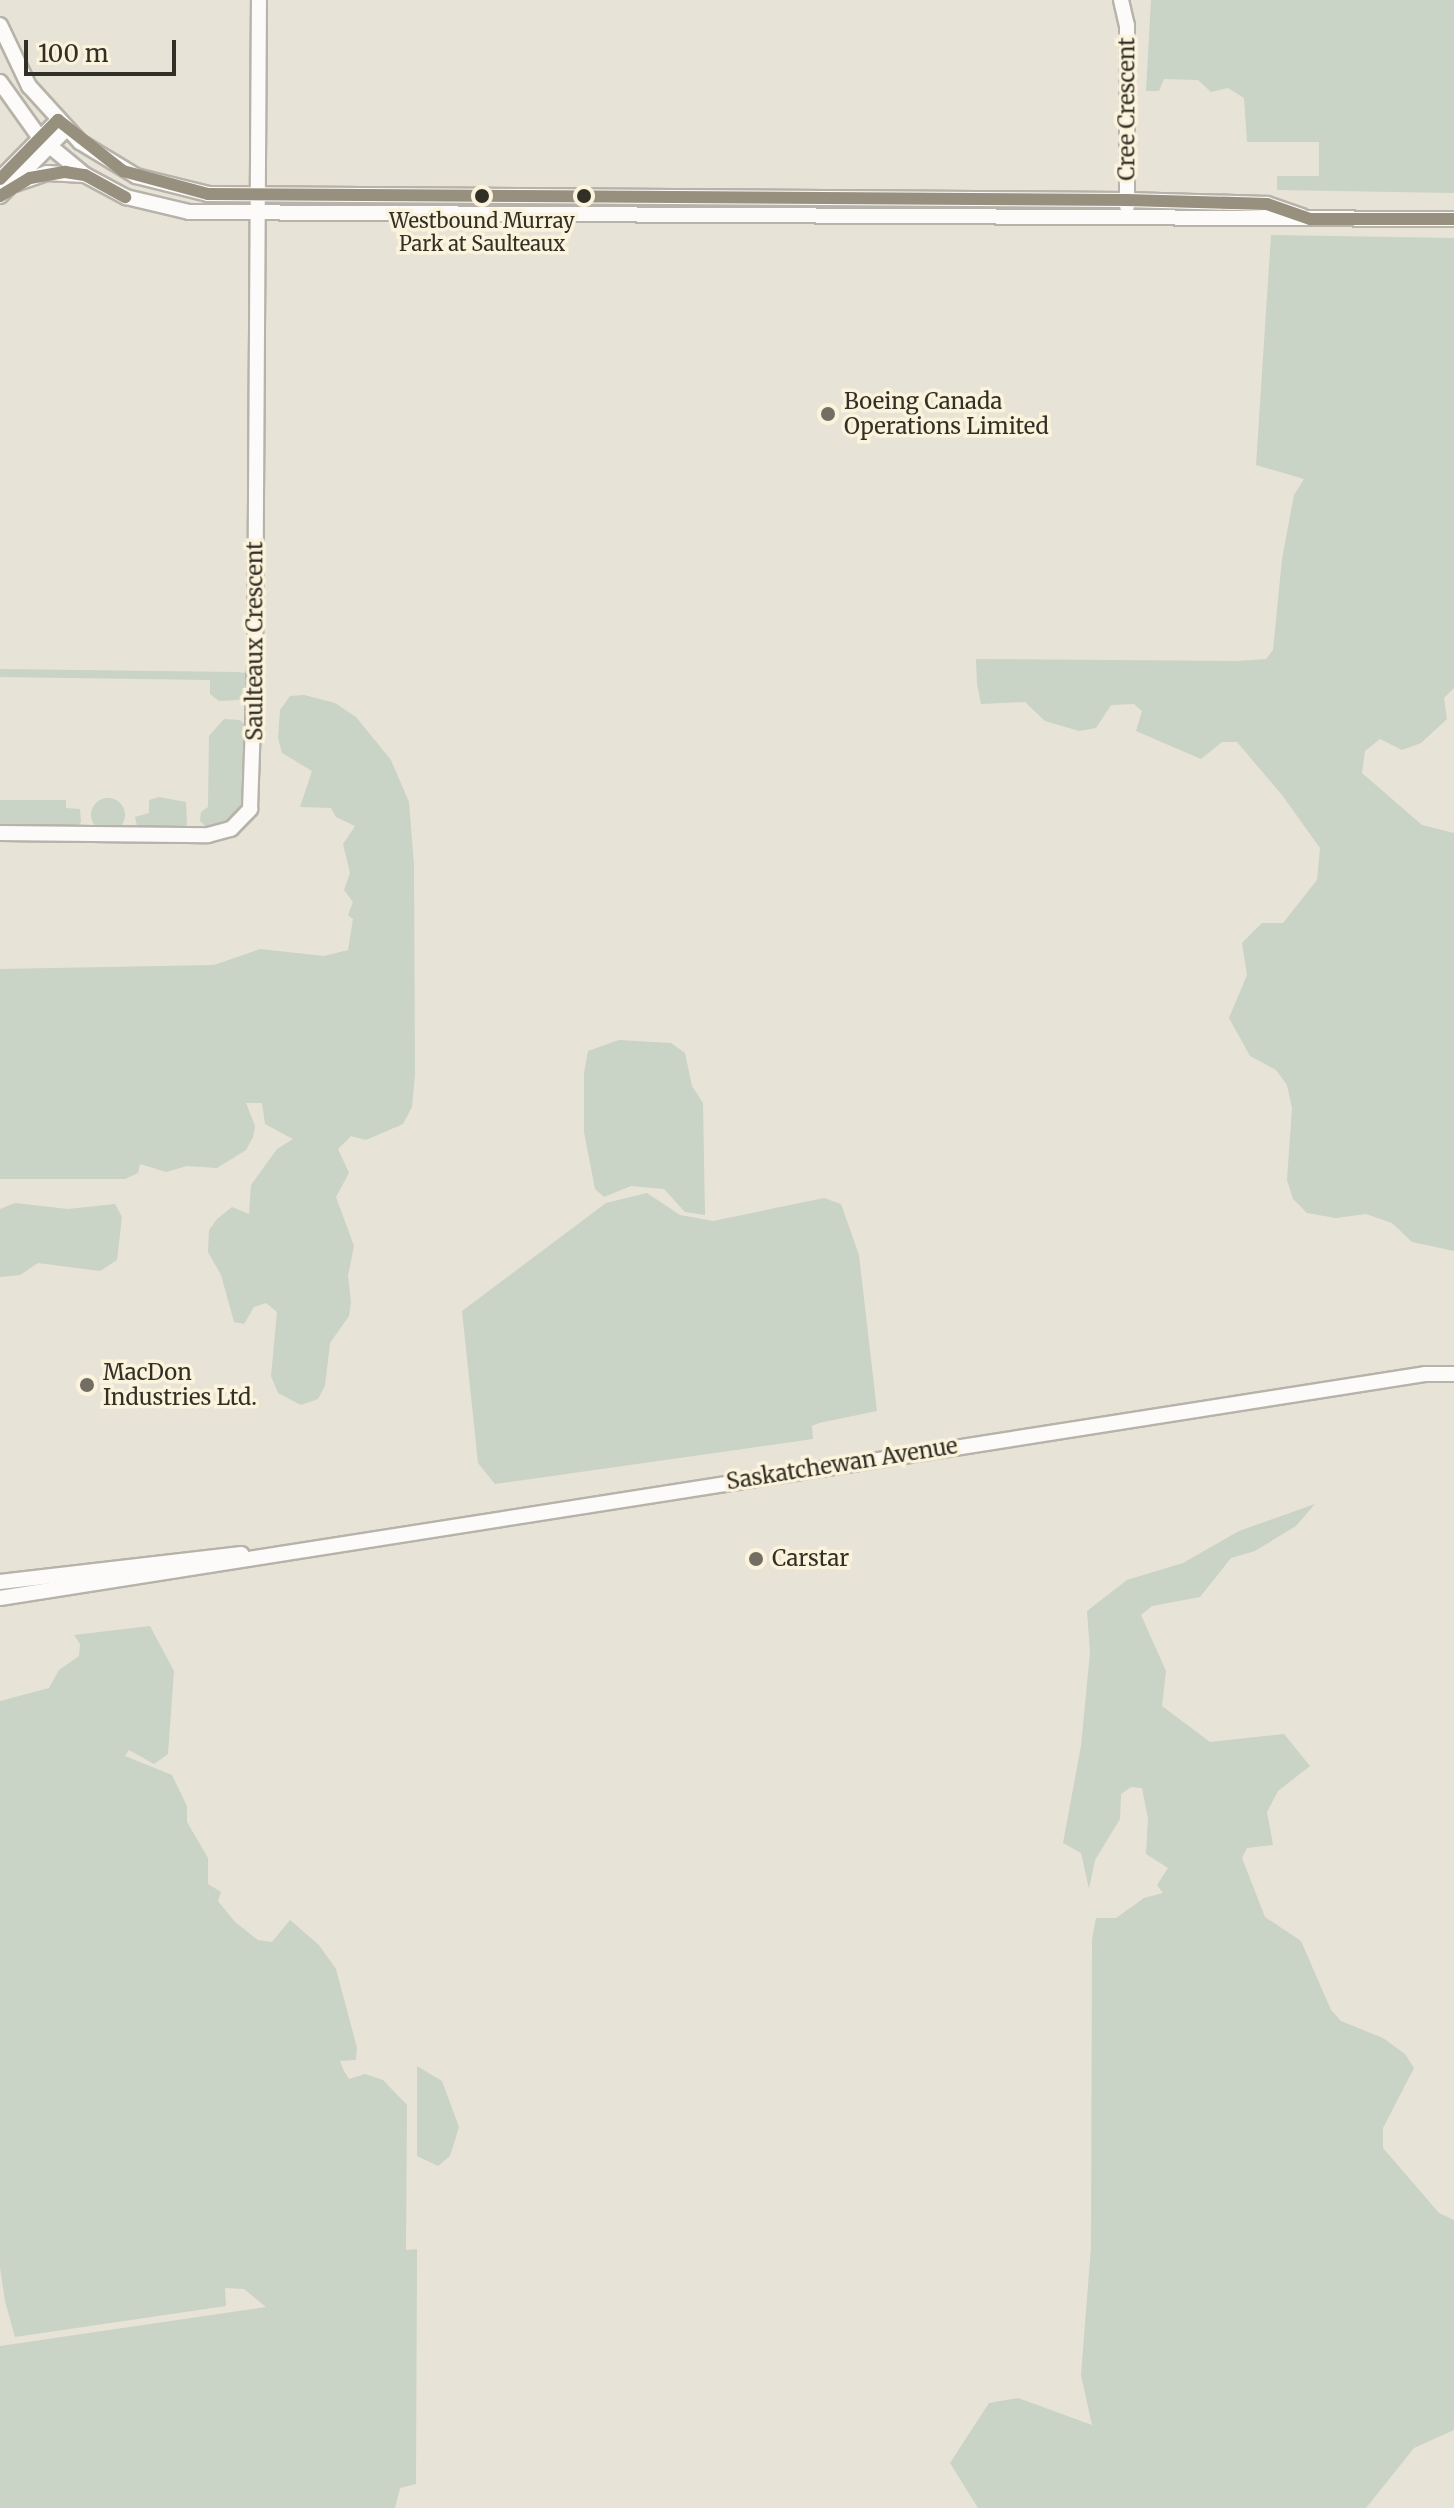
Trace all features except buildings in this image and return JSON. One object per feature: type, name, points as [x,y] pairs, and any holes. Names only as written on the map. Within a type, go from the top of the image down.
[{"type":"street","points":[[258,213],[259,0]]},
{"type":"street","name":"Cree Crescent","points":[[1121,0],[1127,25],[1127,219]]},
{"type":"street","points":[[0,25],[29,86],[62,125],[99,156],[145,179],[208,194],[1127,200],[1267,204],[1310,219]]},
{"type":"street","points":[[0,82],[45,142],[85,175],[126,197],[167,209],[258,213],[1454,219]]},
{"type":"street","points":[[4,187],[62,125]]},
{"type":"street","points":[[4,187],[47,173],[85,175]]},
{"type":"street","points":[[472,214],[490,196]]},
{"type":"street","name":"Saulteaux Crescent","points":[[0,833],[208,835],[231,829],[250,809],[258,213]]},
{"type":"street","name":"Saskatchewan Avenue","points":[[0,1598],[258,1554],[1425,1374],[1454,1365]]},
{"type":"street","name":"Saskatchewan Avenue","points":[[1425,1374],[1454,1374]]},
{"type":"street","name":"Saskatchewan Avenue","points":[[0,1582],[118,1564],[258,1554]]},
{"type":"shaded area","points":[[1151,0],[1454,0],[1454,193],[1277,190],[1277,176],[1319,176],[1319,142],[1247,142],[1244,98],[1228,88],[1211,92],[1198,80],[1164,79],[1159,91],[1146,91]]},
{"type":"shaded area","points":[[1271,235],[1454,238],[1454,688],[1444,698],[1447,719],[1421,743],[1402,750],[1380,739],[1365,751],[1362,773],[1422,825],[1454,833],[1454,1251],[1412,1242],[1392,1223],[1366,1214],[1336,1218],[1307,1213],[1293,1199],[1287,1180],[1292,1108],[1287,1085],[1276,1070],[1250,1056],[1229,1018],[1247,975],[1242,943],[1262,923],[1283,923],[1317,880],[1320,848],[1282,795],[1237,742],[1222,742],[1201,759],[1136,731],[1142,711],[1134,704],[1111,705],[1096,728],[1079,731],[1045,721],[1025,702],[981,704],[977,684],[976,659],[1237,661],[1266,659],[1273,650],[1282,559],[1294,495],[1304,479],[1256,465]]},
{"type":"shaded area","points":[[0,669],[237,672],[246,673],[246,692],[239,700],[219,701],[210,694],[210,680],[0,677]]},
{"type":"shaded area","points":[[304,695],[335,703],[356,717],[391,760],[409,802],[414,865],[415,1074],[412,1107],[403,1124],[366,1140],[351,1136],[338,1149],[349,1173],[336,1197],[354,1246],[348,1276],[349,1316],[330,1343],[325,1386],[318,1399],[301,1405],[278,1393],[271,1376],[277,1312],[266,1303],[254,1307],[244,1324],[234,1322],[221,1275],[208,1252],[209,1230],[217,1219],[232,1207],[249,1214],[251,1185],[277,1149],[293,1139],[265,1124],[262,1103],[246,1103],[255,1126],[253,1137],[246,1150],[217,1168],[187,1166],[166,1172],[140,1164],[138,1173],[125,1179],[0,1179],[0,969],[214,965],[260,949],[324,956],[348,950],[353,919],[348,915],[353,902],[344,890],[350,873],[343,844],[355,826],[336,817],[331,808],[300,807],[312,771],[282,753],[278,738],[280,710],[290,696]]},
{"type":"shaded area","points":[[224,719],[240,720],[246,726],[245,798],[230,822],[207,828],[200,821],[201,812],[208,807],[209,736]]},
{"type":"shaded area","points":[[159,797],[186,802],[187,826],[137,826],[135,817],[149,813],[149,800]]},
{"type":"shaded area","points":[[108,798],[120,803],[125,815],[120,827],[108,832],[96,827],[91,815],[96,803]]},
{"type":"shaded area","points":[[0,800],[66,800],[66,808],[80,809],[81,822],[77,827],[0,827]]},
{"type":"shaded area","points":[[619,1040],[671,1043],[685,1053],[692,1086],[703,1103],[705,1215],[685,1212],[664,1189],[631,1186],[604,1197],[595,1189],[584,1132],[584,1073],[588,1051]]},
{"type":"shaded area","points":[[647,1193],[680,1215],[713,1221],[824,1198],[841,1204],[859,1255],[877,1411],[812,1426],[813,1439],[495,1484],[478,1463],[462,1311],[606,1203]]},
{"type":"shaded area","points":[[15,1203],[68,1209],[115,1204],[122,1217],[117,1260],[100,1271],[38,1263],[20,1275],[0,1277],[0,1209]]},
{"type":"shaded area","points":[[1315,1504],[1296,1526],[1255,1551],[1231,1558],[1200,1597],[1152,1606],[1141,1615],[1166,1671],[1162,1706],[1210,1742],[1284,1734],[1310,1766],[1278,1791],[1267,1812],[1273,1845],[1247,1848],[1242,1858],[1265,1917],[1301,1941],[1331,2010],[1341,2021],[1383,2038],[1405,2054],[1414,2068],[1383,2128],[1383,2148],[1439,2213],[1454,2220],[1454,2430],[1414,2448],[1366,2508],[978,2508],[950,2463],[989,2403],[1018,2398],[1092,2425],[1081,2375],[1091,2247],[1092,1939],[1096,1918],[1116,1918],[1144,1898],[1163,1893],[1157,1885],[1168,1868],[1146,1854],[1148,1819],[1142,1788],[1131,1787],[1121,1794],[1120,1819],[1095,1860],[1089,1889],[1081,1853],[1063,1843],[1081,1746],[1090,1652],[1087,1611],[1127,1580],[1183,1563],[1239,1531]]},
{"type":"shaded area","points":[[150,1626],[174,1671],[168,1754],[154,1764],[129,1750],[125,1756],[172,1775],[187,1806],[187,1822],[208,1858],[208,1884],[221,1892],[218,1901],[235,1922],[258,1940],[272,1942],[290,1920],[319,1945],[336,1969],[357,2048],[356,2060],[340,2061],[344,2071],[349,2079],[365,2074],[383,2080],[407,2105],[406,2250],[417,2249],[416,2484],[400,2488],[395,2508],[0,2508],[0,2346],[266,2307],[244,2289],[225,2288],[226,2306],[15,2337],[5,2301],[0,2267],[0,1701],[49,1688],[59,1670],[79,1656],[80,1644],[74,1635]]},
{"type":"shaded area","points":[[417,2066],[442,2081],[459,2127],[450,2156],[438,2166],[417,2156]]},
{"type":"transit line","points":[[0,179],[58,120],[123,171],[208,194],[1127,200],[1267,204],[1310,219],[1454,219]]},
{"type":"transit line","points":[[0,196],[30,178],[65,172],[85,175],[125,197]]},
{"type":"place","name":"Westbound Murray Park at Saulteaux","points":[[482,196]]},
{"type":"place","name":"Boeing Canada Operations Limited","points":[[828,414]]},
{"type":"place","name":"MacDon Industries Ltd.","points":[[87,1385]]},
{"type":"place","name":"Carstar","points":[[756,1559]]}]
